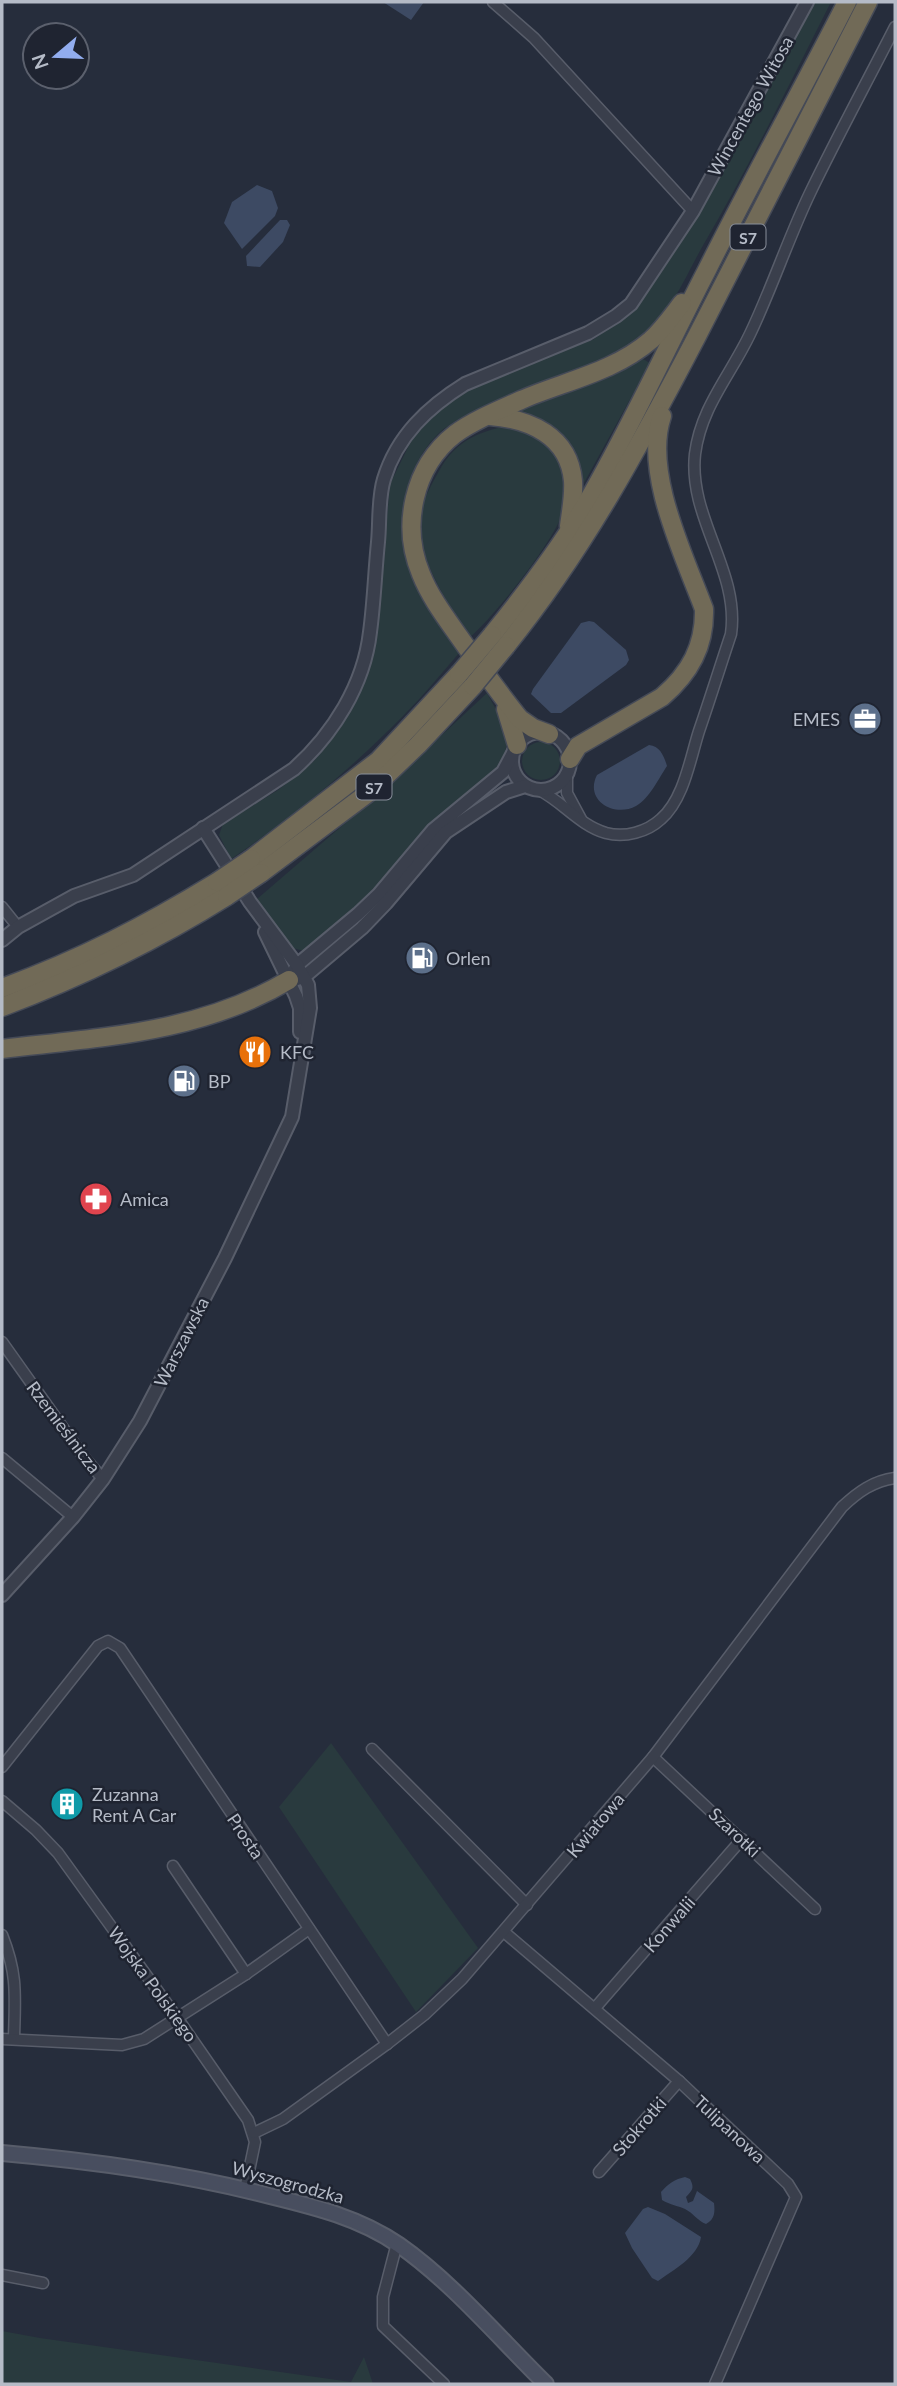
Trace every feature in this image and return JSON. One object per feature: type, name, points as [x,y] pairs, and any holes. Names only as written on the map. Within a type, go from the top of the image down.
[{"type":"highway","name":"S7","points":[[2,1007],[63,984],[180,925],[222,889],[368,793],[473,686],[522,598],[568,533],[639,409],[707,269],[847,2]]},
{"type":"highway","name":"S7","points":[[256,866],[379,760],[459,674],[534,612],[589,533],[671,386],[868,2]]},
{"type":"highway","points":[[549,734],[520,719],[433,597],[421,575],[411,537],[415,496],[432,458],[454,435],[522,400],[603,369],[636,351],[665,325],[707,269]]},
{"type":"highway","points":[[568,766],[578,746],[662,697],[673,687],[689,668],[701,642],[704,609],[664,499],[658,468],[659,425],[671,386]]},
{"type":"highway","points":[[488,416],[513,418],[537,427],[549,435],[567,457],[573,482],[568,533]]},
{"type":"highway","points":[[499,693],[513,727],[515,750]]},
{"type":"highway","name":"S7","points":[[2,988],[99,949],[165,914],[222,889]]},
{"type":"highway","points":[[2,1049],[178,1026],[241,1005],[266,994],[297,974]]},
{"type":"main road","name":"Wyszogrodzka","points":[[2,2152],[152,2170],[330,2211],[365,2225],[397,2244],[430,2269],[546,2384]]},
{"type":"street","points":[[493,2],[534,38],[693,211]]},
{"type":"street","name":"Wincentego Witosa","points":[[2,940],[18,927],[74,896],[133,875],[294,769],[314,751],[344,708],[356,683],[370,635],[383,481],[398,447],[411,427],[439,401],[466,384],[589,333],[631,303],[693,211],[807,2]]},
{"type":"street","points":[[297,974],[370,920],[446,832],[506,792],[525,786],[539,790],[556,799],[568,813],[607,833],[636,833],[662,819],[679,791],[733,621],[725,580],[699,508],[695,486],[693,474],[699,431],[706,411],[748,337],[810,194],[895,27]]},
{"type":"street","points":[[297,974],[379,894],[433,830],[503,772],[515,750],[531,734],[549,734],[563,743],[568,766],[567,793],[584,822]]},
{"type":"street","points":[[515,750],[514,772],[525,786]]},
{"type":"street","points":[[539,790],[556,786],[568,766]]},
{"type":"street","name":"Warszawska","points":[[2,1595],[73,1517],[103,1479],[140,1421],[178,1351],[292,1117],[301,1057],[297,974],[203,828]]},
{"type":"street","points":[[2,908],[18,927]]},
{"type":"street","name":"Rzemieślnicza","points":[[2,1342],[83,1456],[103,1479]]},
{"type":"street","points":[[2,1458],[73,1517]]},
{"type":"street","name":"Kwiatowa","points":[[254,2133],[283,2119],[387,2045],[462,1979],[653,1757],[842,1507],[860,1490],[884,1479],[895,1478]]},
{"type":"street","name":"Prosta","points":[[2,1767],[98,1646],[108,1641],[120,1648],[387,2045]]},
{"type":"street","points":[[372,1749],[527,1905]]},
{"type":"street","name":"Szarotki","points":[[653,1757],[815,1909]]},
{"type":"street","name":"Wojska Polskiego","points":[[2,1801],[58,1853],[235,2099],[254,2133]]},
{"type":"street","name":"Konwalii","points":[[595,2008],[742,1839]]},
{"type":"street","points":[[173,1867],[246,1974]]},
{"type":"street","points":[[2,2039],[122,2045],[144,2039],[246,1974],[309,1929]]},
{"type":"street","name":"Tulipanowa","points":[[504,1932],[679,2081],[788,2184],[796,2197],[715,2384]]},
{"type":"street","points":[[2,1935],[11,1958],[16,1984],[14,2038]]},
{"type":"street","name":"Stokrotki","points":[[599,2172],[679,2081]]},
{"type":"street","points":[[245,2190],[254,2153],[254,2133]]},
{"type":"street","points":[[397,2244],[383,2297],[383,2326],[444,2384]]},
{"type":"street","points":[[2,2275],[43,2283]]},
{"type":"shaded area","points":[[815,2],[831,2],[752,158],[667,309],[629,344],[607,357],[455,421],[438,434],[418,461],[404,504],[403,535],[406,553],[426,605],[460,652],[410,708],[342,774],[299,810],[231,859],[219,835],[223,824],[278,790],[314,761],[341,727],[358,697],[375,647],[390,484],[413,437],[434,411],[485,381],[594,339],[636,309],[692,224]]},
{"type":"shaded area","points":[[643,359],[650,363],[584,483],[575,458],[563,439],[546,424],[522,412],[522,407]]},
{"type":"shaded area","points":[[507,426],[533,436],[553,453],[565,475],[566,503],[540,554],[509,594],[469,638],[423,551],[420,535],[421,514],[429,489],[452,453],[476,435]]},
{"type":"shaded area","points":[[487,693],[505,729],[506,746],[501,768],[374,893],[304,951],[289,947],[257,899],[372,800]]},
{"type":"shaded area","points":[[541,742],[554,748],[560,761],[554,774],[541,780],[528,774],[522,761],[528,748]]},
{"type":"shaded area","points":[[331,1743],[478,1948],[416,2012],[279,1807]]},
{"type":"shaded area","points":[[2,2331],[351,2382],[364,2357],[373,2384],[2,2384]]},
{"type":"water","points":[[383,2],[424,2],[411,20]]},
{"type":"water","points":[[257,185],[272,191],[278,208],[275,216],[242,249],[224,223],[232,202]]},
{"type":"water","points":[[280,220],[287,220],[290,225],[283,242],[260,267],[247,266],[246,256]]},
{"type":"water","points":[[594,622],[626,650],[629,660],[561,713],[551,713],[531,694],[533,689],[581,623]]},
{"type":"water","points":[[649,745],[659,749],[667,766],[649,793],[641,803],[627,809],[619,810],[603,804],[595,792],[597,775]]},
{"type":"water","points":[[685,2177],[690,2179],[693,2187],[686,2197],[688,2203],[693,2201],[697,2191],[714,2203],[714,2215],[706,2224],[685,2209],[662,2200],[661,2192],[669,2184]]},
{"type":"water","points":[[648,2207],[665,2214],[701,2237],[690,2257],[658,2281],[652,2278],[625,2233],[643,2209]]},
{"type":"place","name":"EMES","points":[[865,719]]},
{"type":"place","name":"Orlen","points":[[422,958]]},
{"type":"place","name":"KFC","points":[[255,1052]]},
{"type":"place","name":"BP","points":[[184,1081]]},
{"type":"place","name":"Amica","points":[[96,1199]]},
{"type":"place","name":"Zuzanna Rent A Car","points":[[67,1804]]}]
